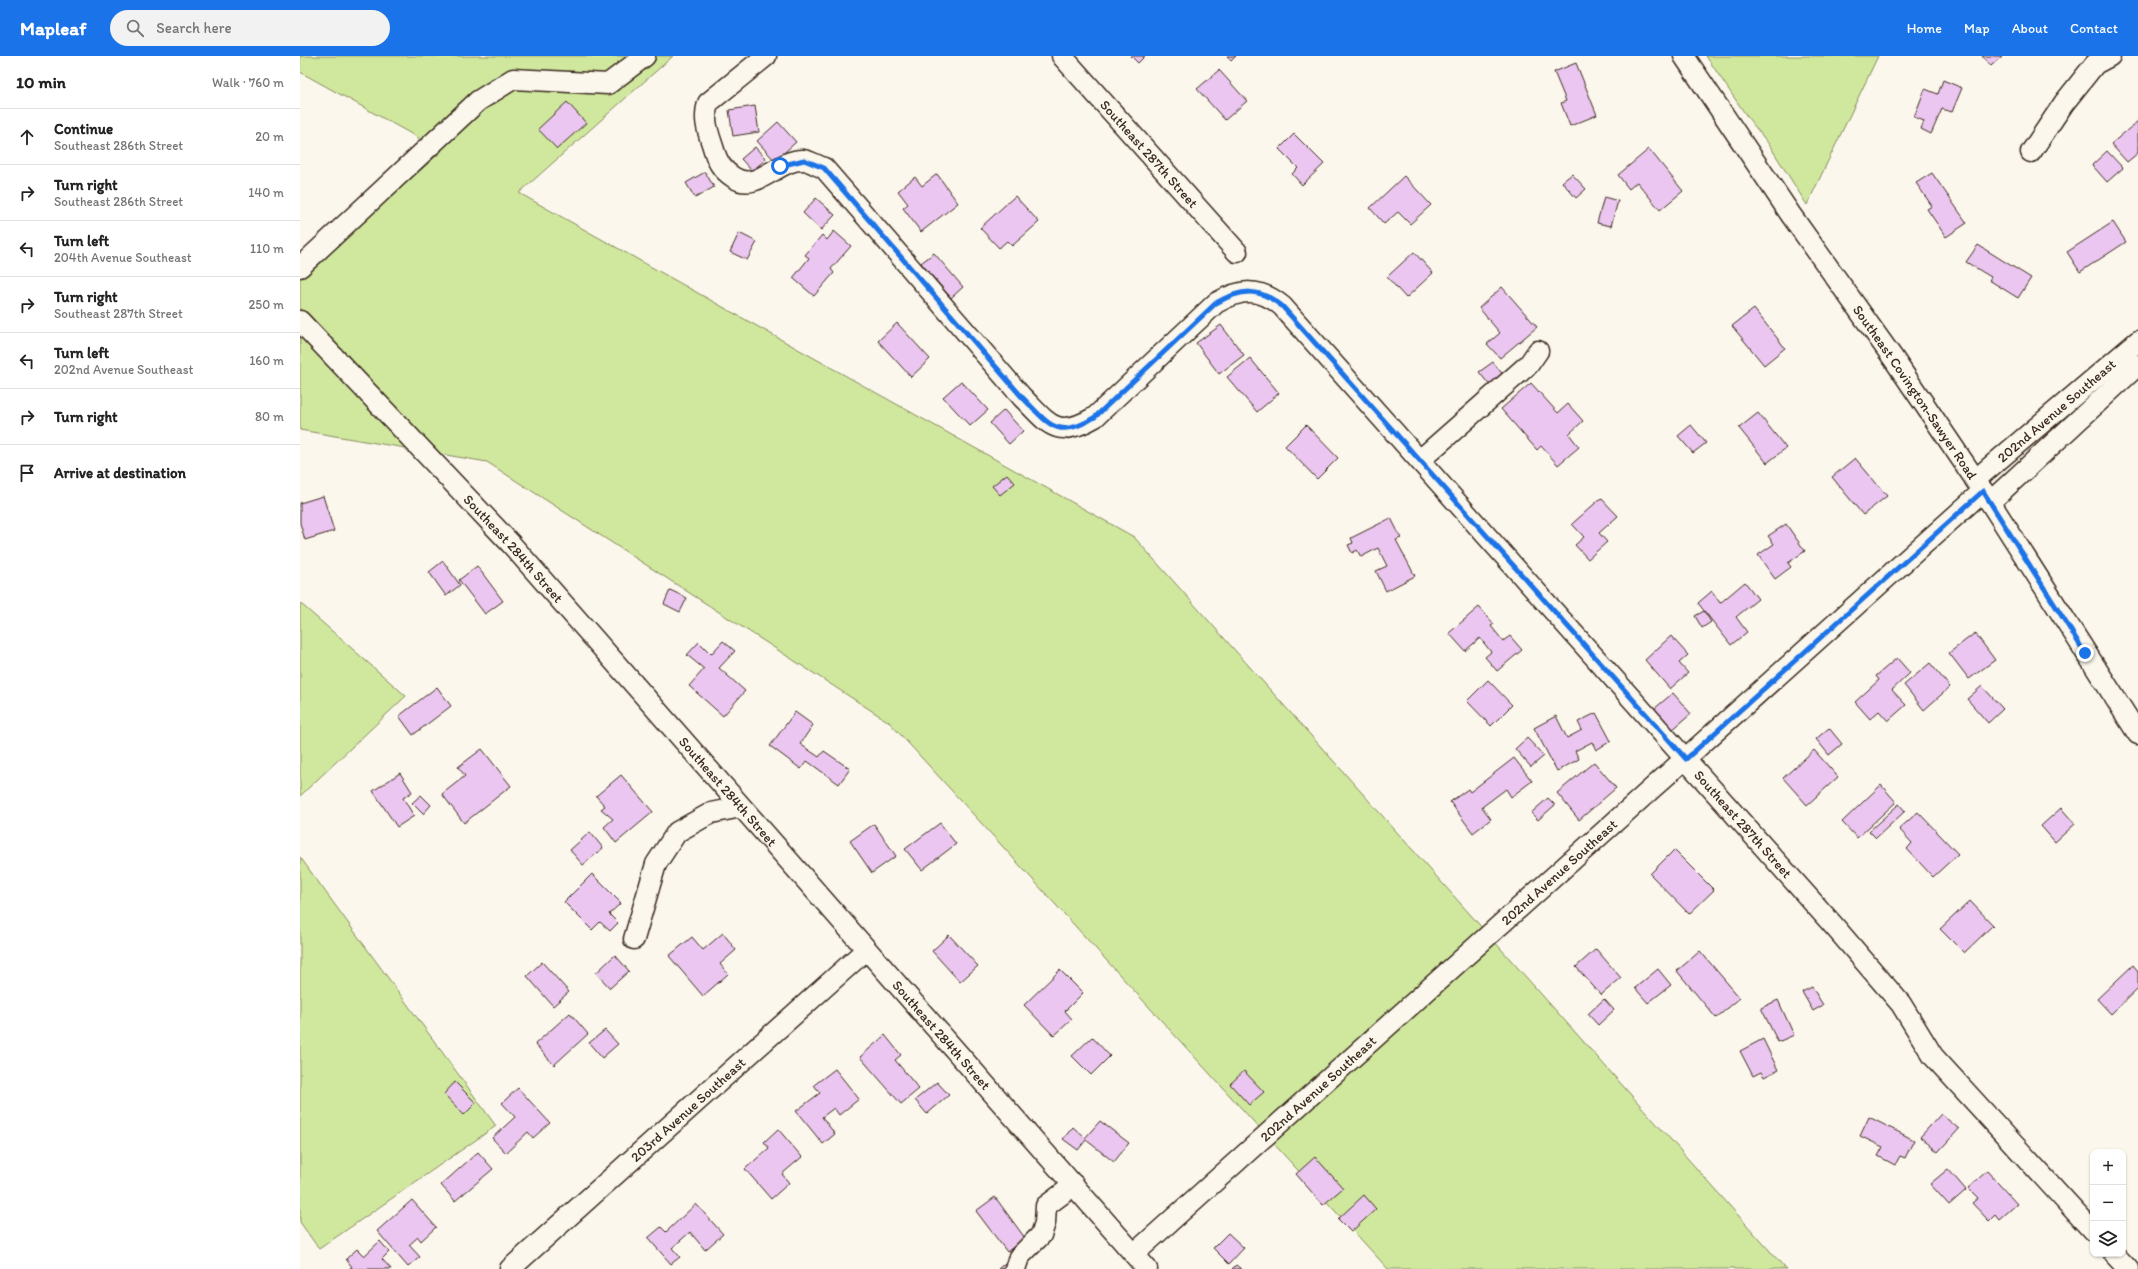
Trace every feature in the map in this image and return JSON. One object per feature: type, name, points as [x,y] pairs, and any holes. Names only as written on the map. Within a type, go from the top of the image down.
[{"type":"street","points":[[300,267],[478,101],[514,79],[608,84],[645,56]]},
{"type":"street","name":"Southeast 287th Street","points":[[766,56],[708,103],[705,114],[706,125],[718,162],[725,172],[737,180],[747,183],[756,180],[780,166],[804,160],[824,168],[1022,397],[1050,425],[1067,430],[1082,425],[1095,417],[1216,303],[1231,294],[1259,292],[1271,297],[1282,306],[1686,759],[1901,1004],[1933,1056],[2090,1228]]},
{"type":"street","name":"Southeast 287th Street","points":[[1062,56],[1237,252]]},
{"type":"street","name":"Southeast Covington-Sawyer Road","points":[[1684,56],[1791,215],[1892,358],[1983,491],[2138,734]]},
{"type":"street","points":[[2031,152],[2064,103],[2095,64],[2110,56]]},
{"type":"street","name":"Southeast 284th Street","points":[[300,321],[511,544],[866,950],[1135,1253],[1147,1269]]},
{"type":"street","name":"202nd Avenue Southeast","points":[[1135,1253],[1983,491],[2138,341]]},
{"type":"street","points":[[1420,460],[1529,364],[1538,351]]},
{"type":"street","name":"202nd Avenue Southeast","points":[[1983,491],[2138,365]]},
{"type":"street","points":[[634,939],[656,864],[677,832],[711,813],[741,807]]},
{"type":"street","name":"203rd Avenue Southeast","points":[[510,1269],[866,950]]},
{"type":"street","points":[[1015,1269],[1019,1257],[1041,1235],[1045,1223],[1046,1206],[1074,1185]]},
{"type":"street","points":[[2117,1257],[2129,1269],[2138,1259]]},
{"type":"green space","points":[[300,56],[673,56],[519,193],[1134,537],[1786,1269],[1388,1269],[889,722],[487,462],[300,430],[300,277],[442,151],[300,72]]},
{"type":"green space","points":[[1706,56],[1878,56],[1807,205],[1768,143],[1748,118]]},
{"type":"green space","points":[[300,603],[406,696],[300,796]]},
{"type":"green space","points":[[300,857],[496,1126],[319,1249],[300,1222]]},
{"type":"building","points":[[1131,56],[1145,56],[1138,63]]},
{"type":"building","points":[[1227,56],[1236,56],[1231,61]]},
{"type":"building","points":[[1982,56],[2002,56],[1991,66]]},
{"type":"building","points":[[1576,63],[1597,115],[1570,126],[1561,103],[1566,101],[1554,72]]},
{"type":"building","points":[[1219,70],[1247,101],[1225,120],[1197,89]]},
{"type":"building","points":[[1943,80],[1962,88],[1952,112],[1942,109],[1931,134],[1921,129],[1924,121],[1914,117],[1925,89],[1938,94]]},
{"type":"building","points":[[567,102],[586,123],[557,149],[538,129]]},
{"type":"building","points":[[755,106],[759,132],[733,136],[729,110]]},
{"type":"building","points":[[2138,121],[2138,153],[2127,162],[2111,144]]},
{"type":"building","points":[[778,122],[796,142],[775,161],[757,141]]},
{"type":"building","points":[[1294,134],[1324,164],[1302,185],[1292,174],[1298,168],[1279,149]]},
{"type":"building","points":[[755,147],[766,159],[752,171],[741,159]]},
{"type":"building","points":[[1649,149],[1683,191],[1660,210],[1637,182],[1629,189],[1618,175]]},
{"type":"building","points":[[2107,151],[2123,168],[2107,182],[2092,165]]},
{"type":"building","points":[[705,172],[714,187],[695,198],[686,183]]},
{"type":"building","points":[[1932,173],[1967,223],[1946,237],[1927,209],[1932,206],[1916,183]]},
{"type":"building","points":[[937,174],[958,203],[921,232],[903,208],[908,204],[898,191],[915,177],[922,186]]},
{"type":"building","points":[[1572,174],[1586,189],[1576,198],[1562,182]]},
{"type":"building","points":[[1404,176],[1431,205],[1410,224],[1398,212],[1384,224],[1370,208]]},
{"type":"building","points":[[1015,196],[1039,222],[1012,246],[1007,241],[999,248],[980,228]]},
{"type":"building","points":[[1604,197],[1618,201],[1611,226],[1597,223]]},
{"type":"building","points":[[816,198],[835,215],[821,230],[803,213]]},
{"type":"building","points":[[2113,222],[2126,242],[2080,272],[2067,252]]},
{"type":"building","points":[[834,231],[851,246],[831,269],[834,273],[814,296],[793,278],[809,258],[805,255],[822,235],[827,240]]},
{"type":"building","points":[[739,233],[757,242],[747,260],[730,252]]},
{"type":"building","points":[[1978,245],[2031,278],[2018,298],[1989,280],[1991,277],[1966,262]]},
{"type":"building","points":[[1414,252],[1433,273],[1406,298],[1387,277]]},
{"type":"building","points":[[934,253],[963,287],[951,298],[921,263]]},
{"type":"building","points":[[1502,287],[1537,327],[1500,358],[1487,344],[1500,333],[1479,308]]},
{"type":"building","points":[[1754,309],[1785,348],[1764,365],[1732,326]]},
{"type":"building","points":[[897,323],[930,359],[911,377],[878,341]]},
{"type":"building","points":[[1221,325],[1244,355],[1219,374],[1196,343]]},
{"type":"building","points":[[1250,358],[1279,393],[1257,412],[1227,377]]},
{"type":"building","points":[[1493,362],[1504,376],[1491,387],[1479,372]]},
{"type":"building","points":[[961,381],[988,410],[970,426],[943,397]]},
{"type":"building","points":[[1531,383],[1558,413],[1568,404],[1583,421],[1569,434],[1579,447],[1558,465],[1541,446],[1537,450],[1501,409]]},
{"type":"building","points":[[1004,410],[1023,431],[1009,444],[990,423]]},
{"type":"building","points":[[1758,413],[1786,448],[1767,463],[1739,428]]},
{"type":"building","points":[[1306,425],[1338,458],[1317,479],[1285,446]]},
{"type":"building","points":[[1691,425],[1706,443],[1693,453],[1678,436]]},
{"type":"building","points":[[1855,458],[1887,496],[1863,515],[1832,477]]},
{"type":"building","points":[[1007,474],[1015,483],[1000,495],[992,486]]},
{"type":"building","points":[[323,496],[334,531],[305,540],[300,523],[300,503]]},
{"type":"building","points":[[1601,498],[1618,516],[1599,533],[1607,542],[1588,559],[1575,545],[1584,537],[1572,524]]},
{"type":"building","points":[[1391,518],[1401,538],[1396,540],[1415,576],[1386,591],[1376,571],[1387,566],[1378,548],[1361,557],[1357,550],[1352,553],[1348,545],[1353,543],[1351,538]]},
{"type":"building","points":[[1786,524],[1805,551],[1788,563],[1791,567],[1775,579],[1758,555],[1774,544],[1768,536]]},
{"type":"building","points":[[443,561],[460,585],[446,596],[429,572]]},
{"type":"building","points":[[477,566],[503,601],[485,614],[459,580]]},
{"type":"building","points":[[1745,582],[1758,599],[1736,617],[1747,632],[1731,645],[1698,603],[1712,591],[1720,603]]},
{"type":"building","points":[[670,590],[687,598],[680,612],[664,604]]},
{"type":"building","points":[[1479,607],[1494,624],[1491,626],[1503,641],[1510,636],[1522,650],[1497,671],[1485,657],[1491,652],[1480,638],[1465,651],[1449,633]]},
{"type":"building","points":[[1704,611],[1711,622],[1702,628],[1695,616]]},
{"type":"building","points":[[1975,633],[1995,660],[1969,679],[1949,653]]},
{"type":"building","points":[[1671,636],[1688,655],[1679,663],[1688,673],[1670,689],[1645,660]]},
{"type":"building","points":[[723,641],[735,651],[719,668],[745,691],[723,716],[689,686],[704,669],[687,655],[699,642],[711,654]]},
{"type":"building","points":[[1897,658],[1910,673],[1892,690],[1906,705],[1888,721],[1879,711],[1870,719],[1855,702],[1879,680],[1876,676]]},
{"type":"building","points":[[1930,663],[1950,687],[1924,710],[1904,685]]},
{"type":"building","points":[[1488,680],[1512,705],[1491,726],[1467,701]]},
{"type":"building","points":[[1982,686],[2003,709],[1988,723],[1967,699]]},
{"type":"building","points":[[437,687],[451,706],[413,735],[399,716]]},
{"type":"building","points":[[1673,693],[1691,714],[1672,730],[1654,709]]},
{"type":"building","points":[[795,712],[813,725],[800,744],[819,757],[824,751],[850,769],[839,784],[807,761],[801,769],[770,746]]},
{"type":"building","points":[[1596,713],[1611,741],[1596,750],[1592,742],[1575,751],[1579,759],[1557,771],[1534,728],[1556,716],[1567,738],[1582,730],[1578,722]]},
{"type":"building","points":[[1829,728],[1842,744],[1829,755],[1816,739]]},
{"type":"building","points":[[1527,738],[1544,756],[1531,767],[1515,749]]},
{"type":"building","points":[[482,749],[511,786],[464,823],[442,794],[465,776],[458,767]]},
{"type":"building","points":[[1814,750],[1838,777],[1807,805],[1783,778]]},
{"type":"building","points":[[1514,758],[1532,781],[1511,797],[1506,789],[1482,807],[1491,819],[1473,833],[1450,802],[1468,789],[1470,792]]},
{"type":"building","points":[[1594,762],[1616,788],[1579,820],[1557,793]]},
{"type":"building","points":[[400,773],[412,792],[403,798],[414,816],[397,827],[373,791]]},
{"type":"building","points":[[621,775],[653,812],[616,843],[604,827],[613,819],[601,809],[605,806],[596,796]]},
{"type":"building","points":[[1881,785],[1896,802],[1857,838],[1842,822]]},
{"type":"building","points":[[421,795],[431,805],[423,814],[412,803]]},
{"type":"building","points":[[1548,798],[1555,805],[1538,820],[1531,813]]},
{"type":"building","points":[[1899,804],[1905,811],[1876,838],[1869,831]]},
{"type":"building","points":[[2061,808],[2075,824],[2055,842],[2041,826]]},
{"type":"building","points":[[1918,812],[1958,854],[1933,877],[1907,849],[1912,843],[1899,829]]},
{"type":"building","points":[[940,823],[956,844],[922,870],[905,849]]},
{"type":"building","points":[[874,824],[896,856],[872,873],[850,841]]},
{"type":"building","points":[[590,832],[603,848],[583,865],[570,850]]},
{"type":"building","points":[[1674,850],[1714,890],[1689,914],[1650,874]]},
{"type":"building","points":[[592,874],[621,903],[609,914],[618,923],[610,931],[600,922],[592,930],[564,902]]},
{"type":"building","points":[[1970,901],[1993,925],[1964,953],[1940,929]]},
{"type":"building","points":[[723,933],[736,950],[720,964],[728,974],[703,996],[669,956],[692,937],[703,950]]},
{"type":"building","points":[[949,935],[978,966],[960,982],[932,951]]},
{"type":"building","points":[[1596,949],[1621,978],[1601,995],[1576,967]]},
{"type":"building","points":[[1700,951],[1740,998],[1716,1018],[1677,971]]},
{"type":"building","points":[[615,955],[629,971],[610,988],[596,973]]},
{"type":"building","points":[[542,962],[569,992],[553,1006],[527,976]]},
{"type":"building","points":[[2133,965],[2138,971],[2138,988],[2111,1014],[2097,999]]},
{"type":"building","points":[[1658,969],[1671,985],[1648,1003],[1635,988]]},
{"type":"building","points":[[1060,970],[1083,993],[1065,1011],[1072,1019],[1054,1036],[1024,1005]]},
{"type":"building","points":[[1812,987],[1823,1005],[1813,1011],[1802,992]]},
{"type":"building","points":[[1604,999],[1614,1010],[1598,1025],[1588,1014]]},
{"type":"building","points":[[1778,1000],[1794,1035],[1778,1042],[1761,1008]]},
{"type":"building","points":[[570,1013],[588,1034],[554,1065],[535,1044]]},
{"type":"building","points":[[605,1030],[618,1044],[602,1058],[589,1043]]},
{"type":"building","points":[[885,1035],[901,1055],[895,1060],[919,1089],[901,1104],[860,1057]]},
{"type":"building","points":[[1092,1037],[1110,1056],[1091,1075],[1072,1056]]},
{"type":"building","points":[[1763,1039],[1778,1070],[1764,1077],[1761,1072],[1753,1076],[1740,1051]]},
{"type":"building","points":[[835,1069],[859,1099],[839,1115],[834,1108],[822,1117],[835,1134],[823,1144],[796,1111],[820,1093],[814,1085]]},
{"type":"building","points":[[1244,1071],[1264,1092],[1249,1105],[1230,1084]]},
{"type":"building","points":[[455,1082],[476,1103],[464,1115],[444,1094]]},
{"type":"building","points":[[937,1082],[949,1095],[927,1114],[915,1100]]},
{"type":"building","points":[[518,1088],[550,1123],[533,1138],[528,1132],[506,1153],[492,1138],[515,1117],[502,1103]]},
{"type":"building","points":[[1941,1114],[1959,1129],[1938,1152],[1920,1137]]},
{"type":"building","points":[[1869,1117],[1914,1140],[1905,1158],[1900,1156],[1895,1165],[1878,1156],[1883,1147],[1860,1136]]},
{"type":"building","points":[[1100,1121],[1129,1143],[1114,1162],[1086,1140],[1078,1150],[1063,1139],[1073,1127],[1085,1138]]},
{"type":"building","points":[[778,1129],[802,1157],[782,1174],[789,1183],[771,1199],[745,1169],[769,1148],[764,1142]]},
{"type":"building","points":[[478,1152],[493,1169],[455,1201],[441,1185]]},
{"type":"building","points":[[1315,1157],[1343,1188],[1323,1205],[1296,1174]]},
{"type":"building","points":[[1948,1169],[1966,1190],[1949,1205],[1930,1184]]},
{"type":"building","points":[[1987,1171],[2017,1204],[1999,1220],[1995,1215],[1989,1221],[1972,1203],[1978,1198],[1968,1188]]},
{"type":"building","points":[[1364,1195],[1376,1209],[1351,1232],[1338,1219]]},
{"type":"building","points":[[995,1197],[1025,1238],[1007,1252],[976,1211]]},
{"type":"building","points":[[412,1200],[436,1227],[421,1241],[418,1237],[409,1245],[420,1257],[408,1267],[377,1231]]},
{"type":"building","points":[[696,1204],[723,1234],[705,1250],[690,1232],[672,1248],[680,1257],[671,1264],[648,1238],[661,1227],[666,1232]]},
{"type":"building","points":[[1228,1233],[1244,1248],[1229,1264],[1213,1248]]},
{"type":"building","points":[[380,1241],[389,1252],[382,1259],[391,1269],[349,1269],[352,1267],[346,1259],[357,1249],[364,1256]]},
{"type":"building","points":[[1006,1262],[1012,1268],[998,1269]]},
{"type":"building","points":[[1236,1265],[1241,1269],[1232,1269]]},
{"type":"route","points":[[780,166],[804,160],[824,168],[1022,397],[1050,425],[1067,430],[1082,425],[1095,417],[1216,303],[1231,294],[1240,293],[1259,292],[1271,297],[1282,306],[1686,759],[1983,491],[2085,653]]}]
